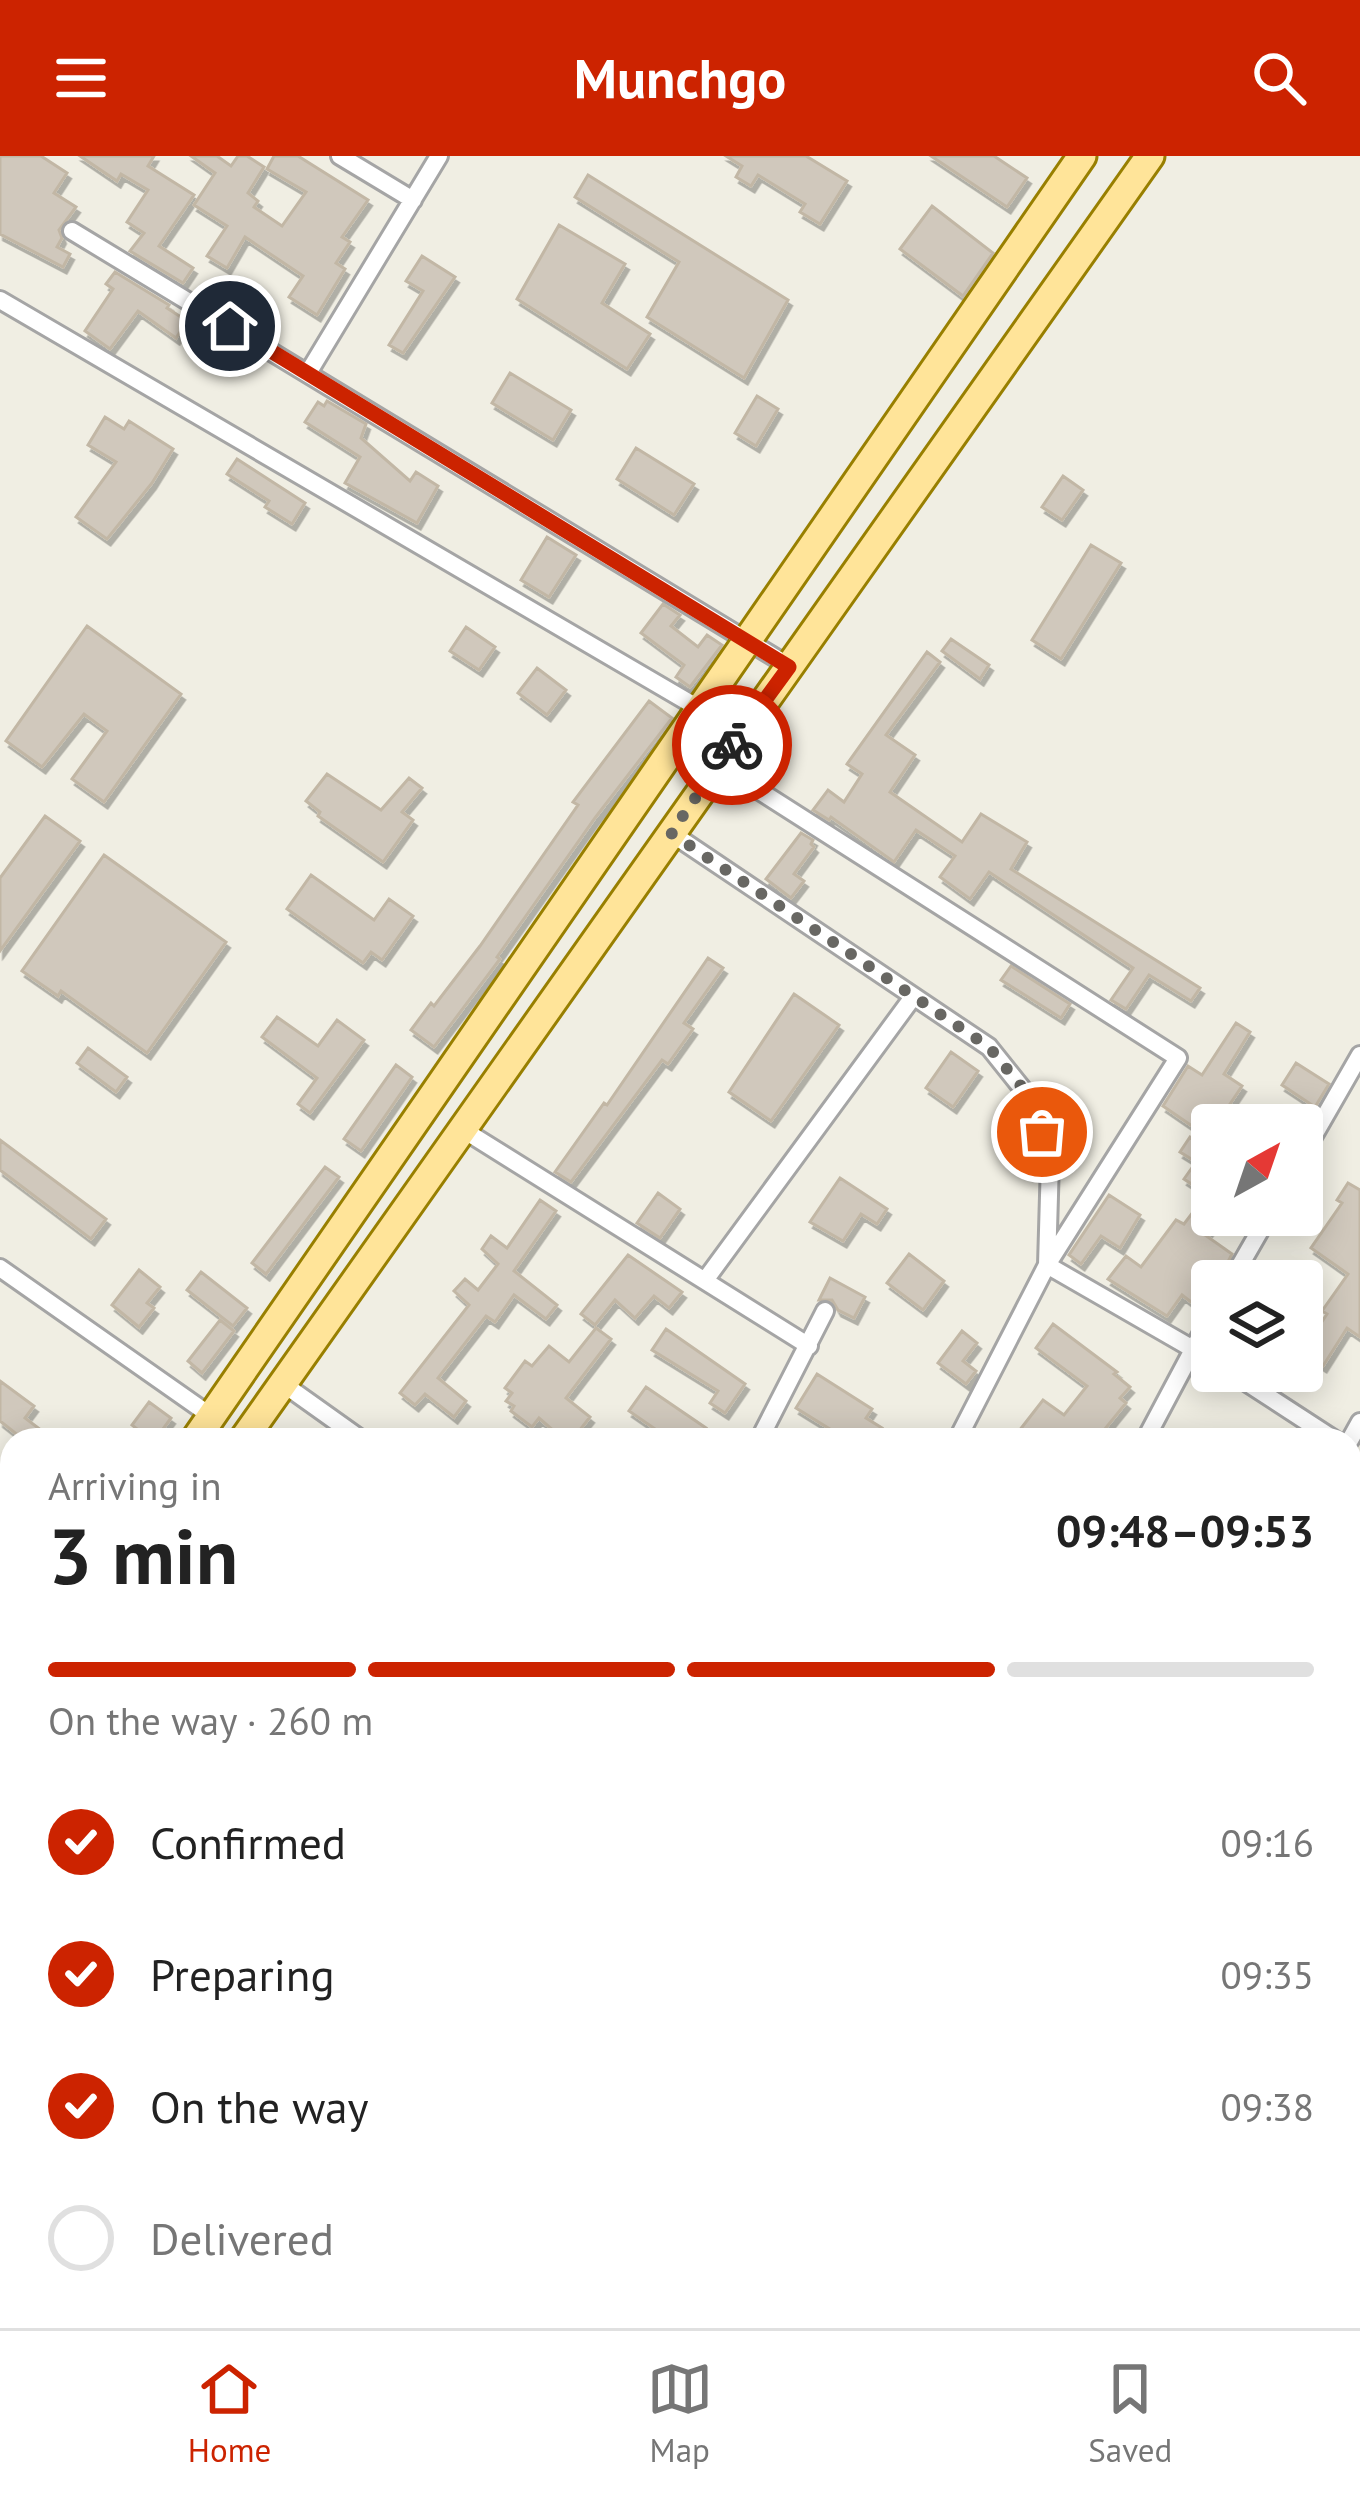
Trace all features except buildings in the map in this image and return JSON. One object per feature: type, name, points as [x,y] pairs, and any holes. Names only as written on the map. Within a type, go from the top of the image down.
[{"type":"main road","points":[[203,1428],[1082,156]]},
{"type":"main road","points":[[251,1428],[1150,156]]},
{"type":"street","points":[[340,156],[412,200]]},
{"type":"street","points":[[308,374],[439,156]]},
{"type":"street","points":[[72,231],[789,667]]},
{"type":"street","points":[[0,300],[700,709]]},
{"type":"street","points":[[718,765],[1178,1058],[1046,1265],[963,1428]]},
{"type":"street","points":[[671,833],[989,1047],[1034,1102],[1050,1161],[1046,1265]]},
{"type":"street","points":[[706,1279],[914,997]]},
{"type":"street","points":[[1323,1119],[1360,1054]]},
{"type":"street","points":[[462,1129],[809,1346]]},
{"type":"street","points":[[1046,1265],[1191,1347]]},
{"type":"street","points":[[0,1268],[203,1428]]},
{"type":"street","points":[[765,1428],[825,1312]]},
{"type":"street","points":[[1151,1428],[1191,1352]]},
{"type":"street","points":[[282,1383],[345,1428]]},
{"type":"street","points":[[1261,1392],[1317,1428]]},
{"type":"way so far","points":[[732,745],[671,833],[989,1047],[1034,1102],[1042,1132]]},
{"type":"route","points":[[230,326],[789,667],[732,745]]}]
